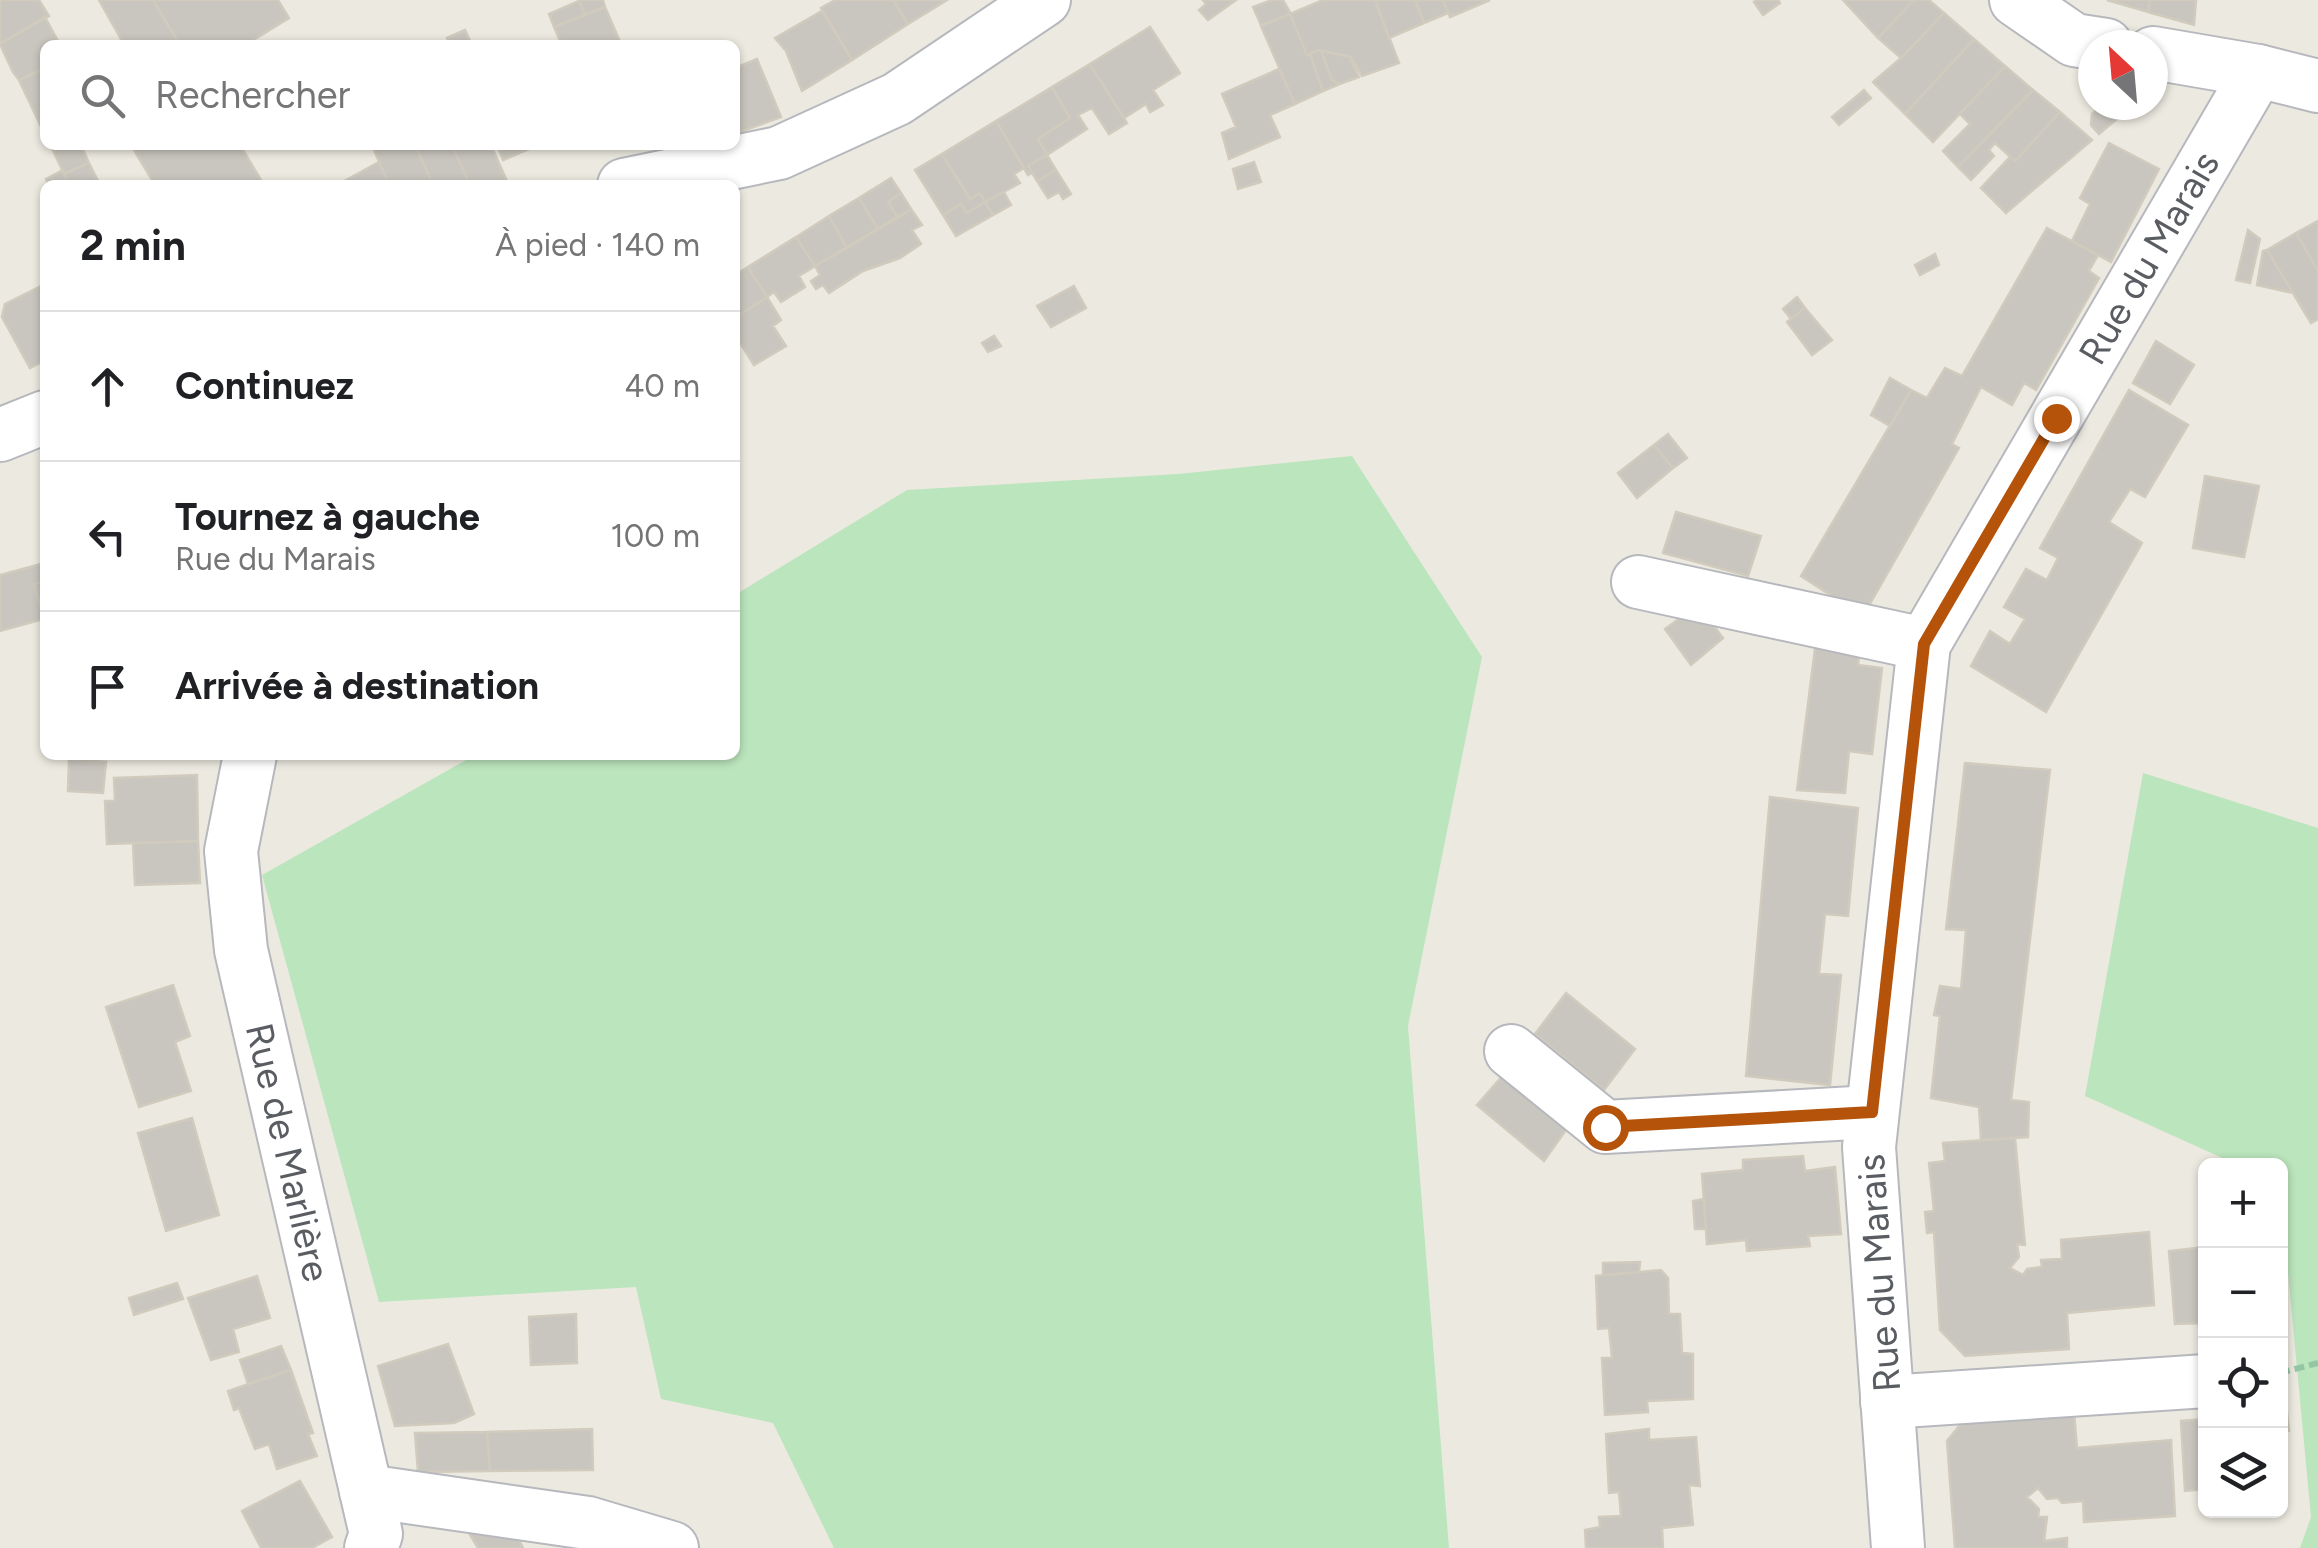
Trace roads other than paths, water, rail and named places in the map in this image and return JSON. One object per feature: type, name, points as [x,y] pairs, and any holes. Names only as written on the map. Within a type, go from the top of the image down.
[{"type":"street","points":[[648,180],[779,153],[896,99],[1044,0]]},
{"type":"street","points":[[2016,0],[2078,41]]},
{"type":"street","points":[[2168,55],[2258,70],[2318,86]]},
{"type":"street","name":"Rue du Marais","points":[[1898,1548],[1869,1147],[1924,644],[2258,70]]},
{"type":"street","points":[[740,198],[779,153]]},
{"type":"street","points":[[0,435],[40,419]]},
{"type":"street","points":[[1638,582],[1924,644]]},
{"type":"street","name":"Rue de Marlière","points":[[249,760],[231,851],[241,950],[376,1534],[371,1548]]},
{"type":"street","points":[[1511,1051],[1605,1127],[1872,1112]]},
{"type":"street","points":[[1887,1402],[2198,1382]]},
{"type":"street","points":[[366,1492],[588,1523],[672,1548]]}]
